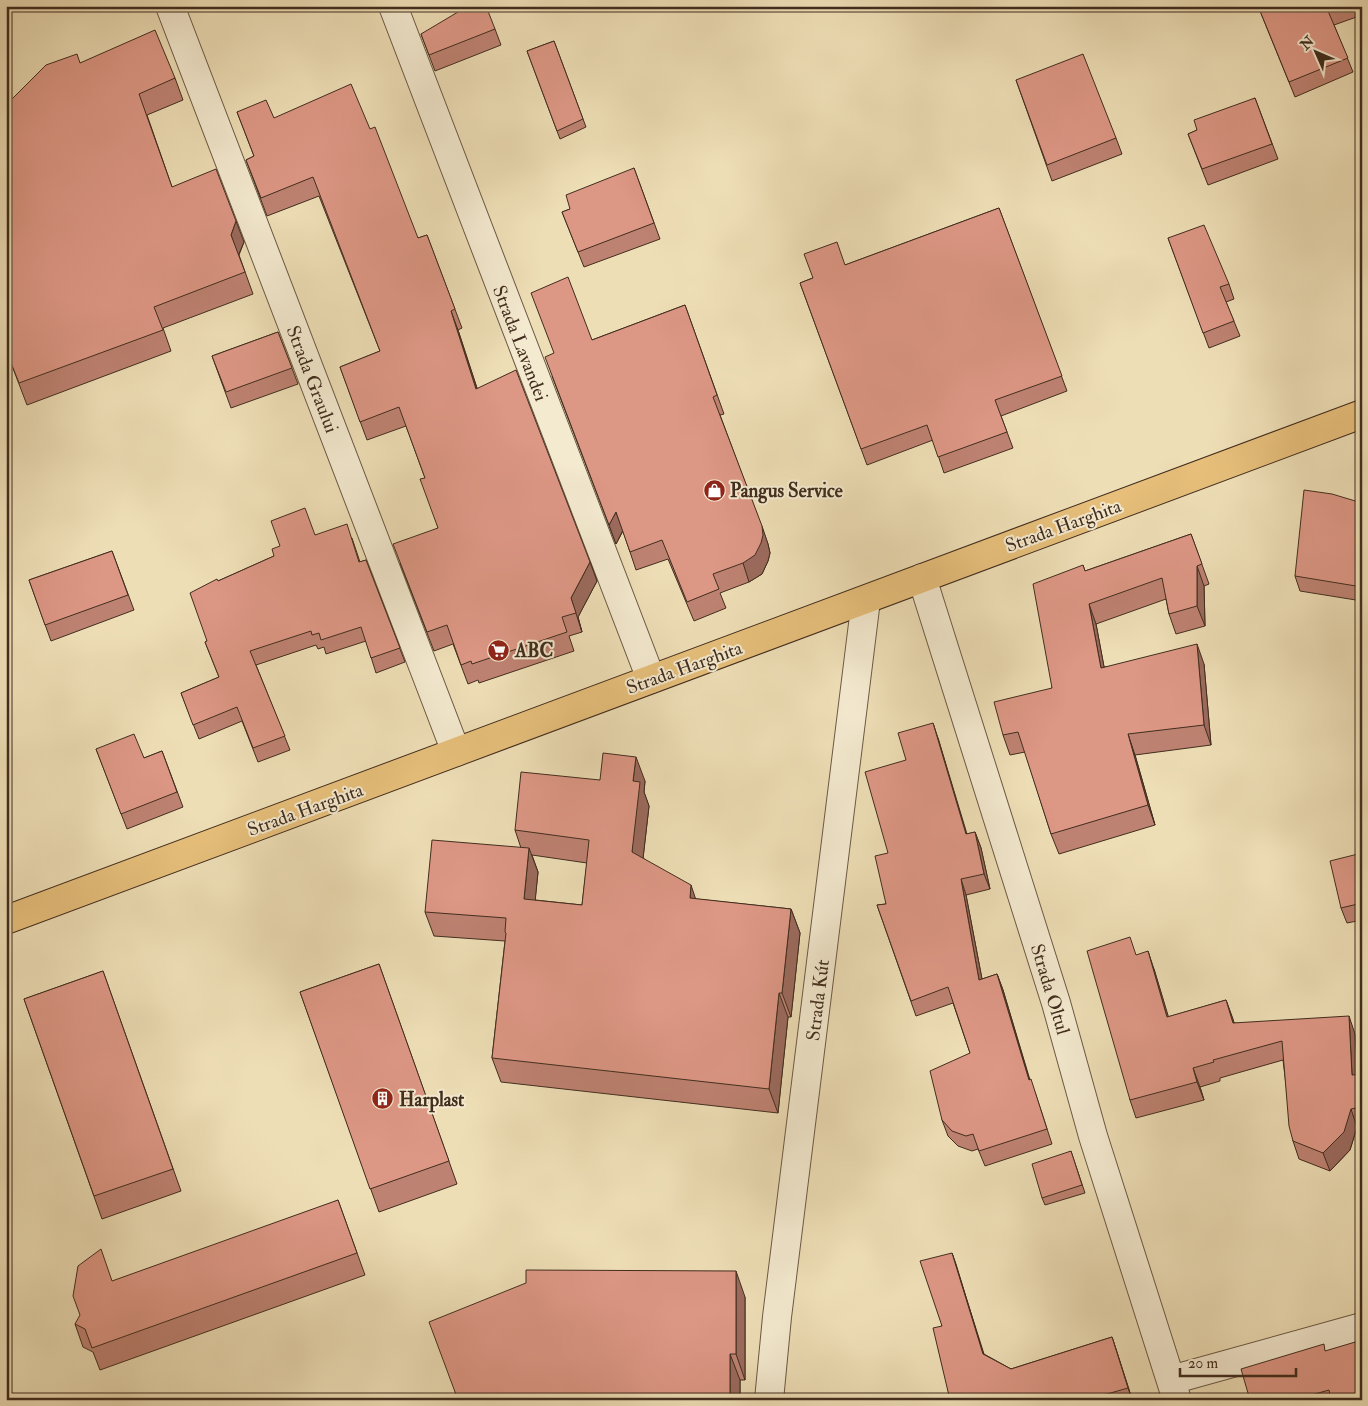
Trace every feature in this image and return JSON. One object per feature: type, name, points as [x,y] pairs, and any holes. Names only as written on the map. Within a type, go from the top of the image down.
[{"type":"main road","name":"Strada Harghita","points":[[6,920],[1362,414]]},
{"type":"street","name":"Strada Graului","points":[[170,6],[456,752]]},
{"type":"street","name":"Strada Lavandei","points":[[393,6],[651,680]]},
{"type":"street","name":"Strada Oltul","points":[[922,578],[1044,966],[1096,1145],[1174,1390]]},
{"type":"street","name":"Strada Kút","points":[[769,1400],[777,1317],[866,600]]},
{"type":"street","points":[[1174,1390],[1362,1327]]},
{"type":"building","points":[[468,6],[486,6],[495,29],[429,55],[421,34]]},
{"type":"building","points":[[1258,6],[1341,6],[1328,11],[1348,58],[1289,82]]},
{"type":"building","points":[[155,30],[175,78],[139,94],[172,187],[216,169],[236,221],[231,235],[245,272],[154,307],[163,330],[19,383],[6,350],[6,89],[10,101],[46,65],[77,54],[80,63]]},
{"type":"building","points":[[554,41],[583,119],[557,131],[527,51]]},
{"type":"building","points":[[1083,54],[1116,138],[1047,165],[1016,80]]},
{"type":"building","points":[[351,84],[370,129],[375,127],[418,238],[427,235],[455,309],[451,311],[476,389],[516,370],[590,562],[571,598],[576,613],[562,617],[567,632],[472,664],[471,661],[461,665],[447,625],[427,632],[393,544],[438,528],[420,479],[425,478],[399,407],[360,422],[340,367],[380,351],[313,177],[261,198],[246,160],[254,156],[237,112],[266,100],[274,118]]},
{"type":"building","points":[[1255,98],[1272,144],[1202,169],[1188,134],[1197,130],[1194,120]]},
{"type":"building","points":[[634,168],[654,223],[578,252],[562,212],[570,209],[566,195]]},
{"type":"building","points":[[999,208],[1062,376],[995,400],[1007,432],[938,457],[927,425],[861,449],[800,283],[813,278],[804,254],[837,242],[845,265]]},
{"type":"building","points":[[1204,225],[1229,284],[1220,287],[1234,321],[1203,333],[1168,238]]},
{"type":"building","points":[[568,277],[592,340],[685,305],[717,395],[713,397],[762,526],[763,535],[755,555],[743,563],[713,574],[719,589],[687,602],[662,540],[630,552],[616,512],[609,525],[545,357],[554,353],[531,293]]},
{"type":"building","points":[[278,332],[292,368],[226,392],[212,356]]},
{"type":"building","points":[[1304,490],[1332,494],[1362,503],[1362,587],[1295,576]]},
{"type":"building","points":[[305,508],[315,535],[347,524],[359,562],[366,560],[400,648],[371,658],[361,627],[321,640],[319,633],[312,635],[311,631],[250,651],[285,736],[253,748],[237,707],[193,725],[181,693],[219,677],[205,642],[207,641],[190,593],[217,579],[218,581],[274,556],[272,549],[280,546],[271,521]]},
{"type":"building","points":[[1191,534],[1202,564],[1197,566],[1197,606],[1169,614],[1162,578],[1089,604],[1101,668],[1197,644],[1204,725],[1128,734],[1148,805],[1051,834],[1018,732],[1003,735],[994,702],[1052,688],[1033,584],[1083,565],[1085,571]]},
{"type":"building","points":[[112,551],[128,595],[45,625],[29,580]]},
{"type":"building","points":[[933,723],[966,834],[975,832],[984,874],[961,879],[979,980],[997,974],[1029,1080],[1031,1079],[1047,1129],[979,1151],[973,1134],[966,1136],[952,1131],[942,1120],[930,1071],[970,1053],[948,987],[911,1001],[877,905],[886,904],[875,856],[888,853],[865,772],[906,760],[898,733]]},
{"type":"building","points":[[134,734],[144,758],[162,751],[177,792],[121,814],[96,749]]},
{"type":"building","points":[[603,753],[636,757],[633,781],[640,782],[632,852],[691,885],[690,898],[791,909],[782,993],[779,993],[769,1089],[492,1058],[506,918],[425,912],[432,840],[529,848],[524,899],[582,905],[589,840],[515,830],[521,772],[600,780]]},
{"type":"building","points":[[1362,853],[1362,903],[1341,908],[1330,861]]},
{"type":"building","points":[[1130,937],[1136,955],[1148,951],[1167,1017],[1226,1000],[1233,1023],[1349,1016],[1352,1075],[1362,1074],[1362,1107],[1351,1109],[1344,1132],[1323,1153],[1293,1141],[1289,1126],[1282,1041],[1213,1060],[1214,1062],[1193,1068],[1197,1082],[1130,1100],[1087,951]]},
{"type":"building","name":"Harplast","points":[[379,964],[449,1161],[370,1189],[300,992]]},
{"type":"building","points":[[103,971],[173,1169],[94,1196],[24,999]]},
{"type":"building","points":[[1071,1151],[1082,1185],[1042,1198],[1032,1164]]},
{"type":"building","points":[[338,1200],[357,1253],[92,1348],[85,1329],[75,1324],[80,1315],[73,1296],[78,1266],[101,1249],[112,1281]]},
{"type":"building","points":[[952,1253],[983,1354],[1011,1369],[1112,1337],[1128,1388],[1086,1400],[950,1400],[933,1328],[942,1326],[920,1261]]},
{"type":"building","points":[[526,1270],[736,1271],[736,1354],[730,1354],[730,1400],[458,1400],[429,1322],[526,1283]]},
{"type":"building","points":[[1362,1340],[1362,1400],[1331,1400],[1329,1390],[1294,1400],[1250,1400],[1241,1369],[1324,1344],[1325,1351]]},
{"type":"place","name":"Pangus Service","points":[[714,490]]},
{"type":"place","name":"ABC","points":[[499,650]]},
{"type":"place","name":"Harplast","points":[[383,1099]]}]
